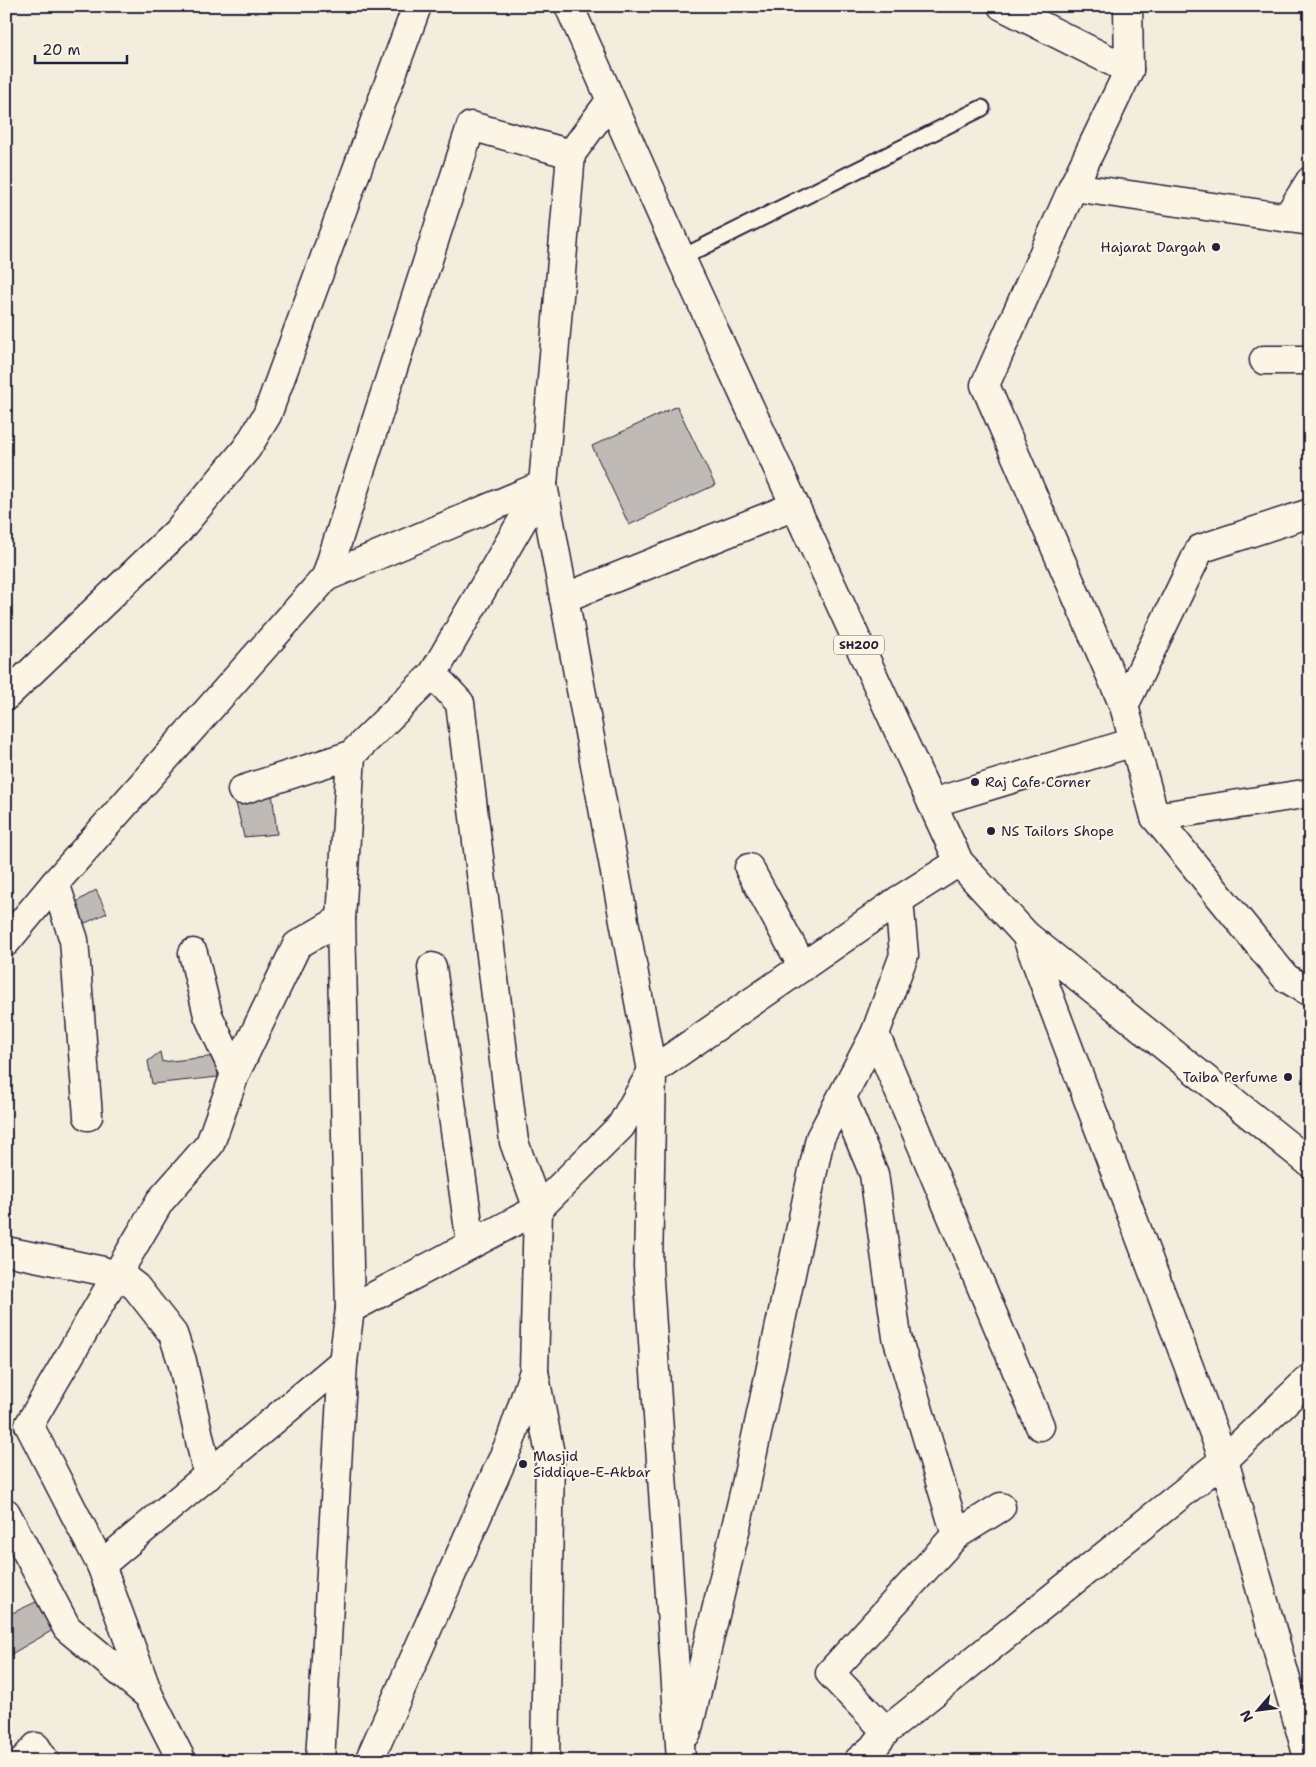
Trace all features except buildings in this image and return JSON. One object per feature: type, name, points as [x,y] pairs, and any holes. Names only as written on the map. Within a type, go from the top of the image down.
[{"type":"street","points":[[6,696],[177,532],[247,448],[258,432],[267,414],[418,6]]},
{"type":"street","name":"SH200","points":[[569,6],[681,258],[959,862],[1026,935],[1310,1163]]},
{"type":"street","points":[[1002,6],[1042,16],[1129,70]]},
{"type":"street","points":[[1128,6],[1129,70],[1073,187],[985,385],[1124,706],[1155,817],[1298,973],[1310,992]]},
{"type":"street","points":[[610,101],[571,154],[542,485],[652,1072],[648,1266],[681,1760]]},
{"type":"street","points":[[6,942],[55,883],[326,576],[471,126],[571,154]]},
{"type":"street","points":[[1073,187],[1298,219],[1310,180]]},
{"type":"street","points":[[1264,360],[1310,360]]},
{"type":"street","points":[[326,576],[542,485]]},
{"type":"street","points":[[242,790],[350,755],[432,674],[542,485]]},
{"type":"street","points":[[564,598],[795,506]]},
{"type":"street","points":[[1124,706],[1200,549],[1310,513]]},
{"type":"street","points":[[432,674],[460,703],[514,1142],[538,1209],[534,1371],[550,1454],[545,1761]]},
{"type":"street","points":[[932,803],[1134,742]]},
{"type":"street","points":[[320,1761],[343,1362],[350,1309],[341,918],[350,755]]},
{"type":"street","points":[[1155,817],[1310,793]]},
{"type":"street","points":[[350,1309],[538,1209],[621,1126],[652,1072],[899,900],[959,862]]},
{"type":"street","points":[[749,868],[802,967]]},
{"type":"street","points":[[55,883],[74,940],[88,1116]]},
{"type":"street","points":[[681,1760],[745,1489],[820,1138],[875,1034],[904,955],[899,900]]},
{"type":"street","points":[[182,1761],[149,1696],[101,1565],[29,1425],[118,1276],[160,1201],[210,1144],[235,1074],[297,945],[341,918]]},
{"type":"street","points":[[1026,935],[1224,1460],[1309,1761]]},
{"type":"street","points":[[193,952],[208,1015],[235,1074]]},
{"type":"street","points":[[432,967],[471,1244]]},
{"type":"street","points":[[875,1034],[1040,1426]]},
{"type":"street","points":[[842,1097],[874,1174],[897,1337],[956,1535]]},
{"type":"street","points":[[6,1251],[103,1271],[118,1276],[136,1287],[172,1334],[182,1361],[208,1476]]},
{"type":"street","points":[[101,1565],[343,1362]]},
{"type":"street","points":[[370,1761],[510,1442],[534,1371]]},
{"type":"street","points":[[1001,1507],[956,1535],[830,1673],[875,1750],[1224,1460],[1310,1378]]},
{"type":"street","points":[[8,1521],[67,1628],[149,1696]]},
{"type":"street","points":[[22,1761],[36,1747],[45,1761]]},
{"type":"lane","points":[[681,258],[982,108]]},
{"type":"place","name":"Hajarat Dargah","points":[[1216,247]]},
{"type":"place","name":"Raj Cafe Corner","points":[[975,782]]},
{"type":"place","name":"NS Tailors Shope","points":[[991,831]]},
{"type":"place","name":"Taiba Perfume","points":[[1288,1077]]},
{"type":"place","name":"Masjid Siddique-E-Akbar","points":[[523,1464]]}]
